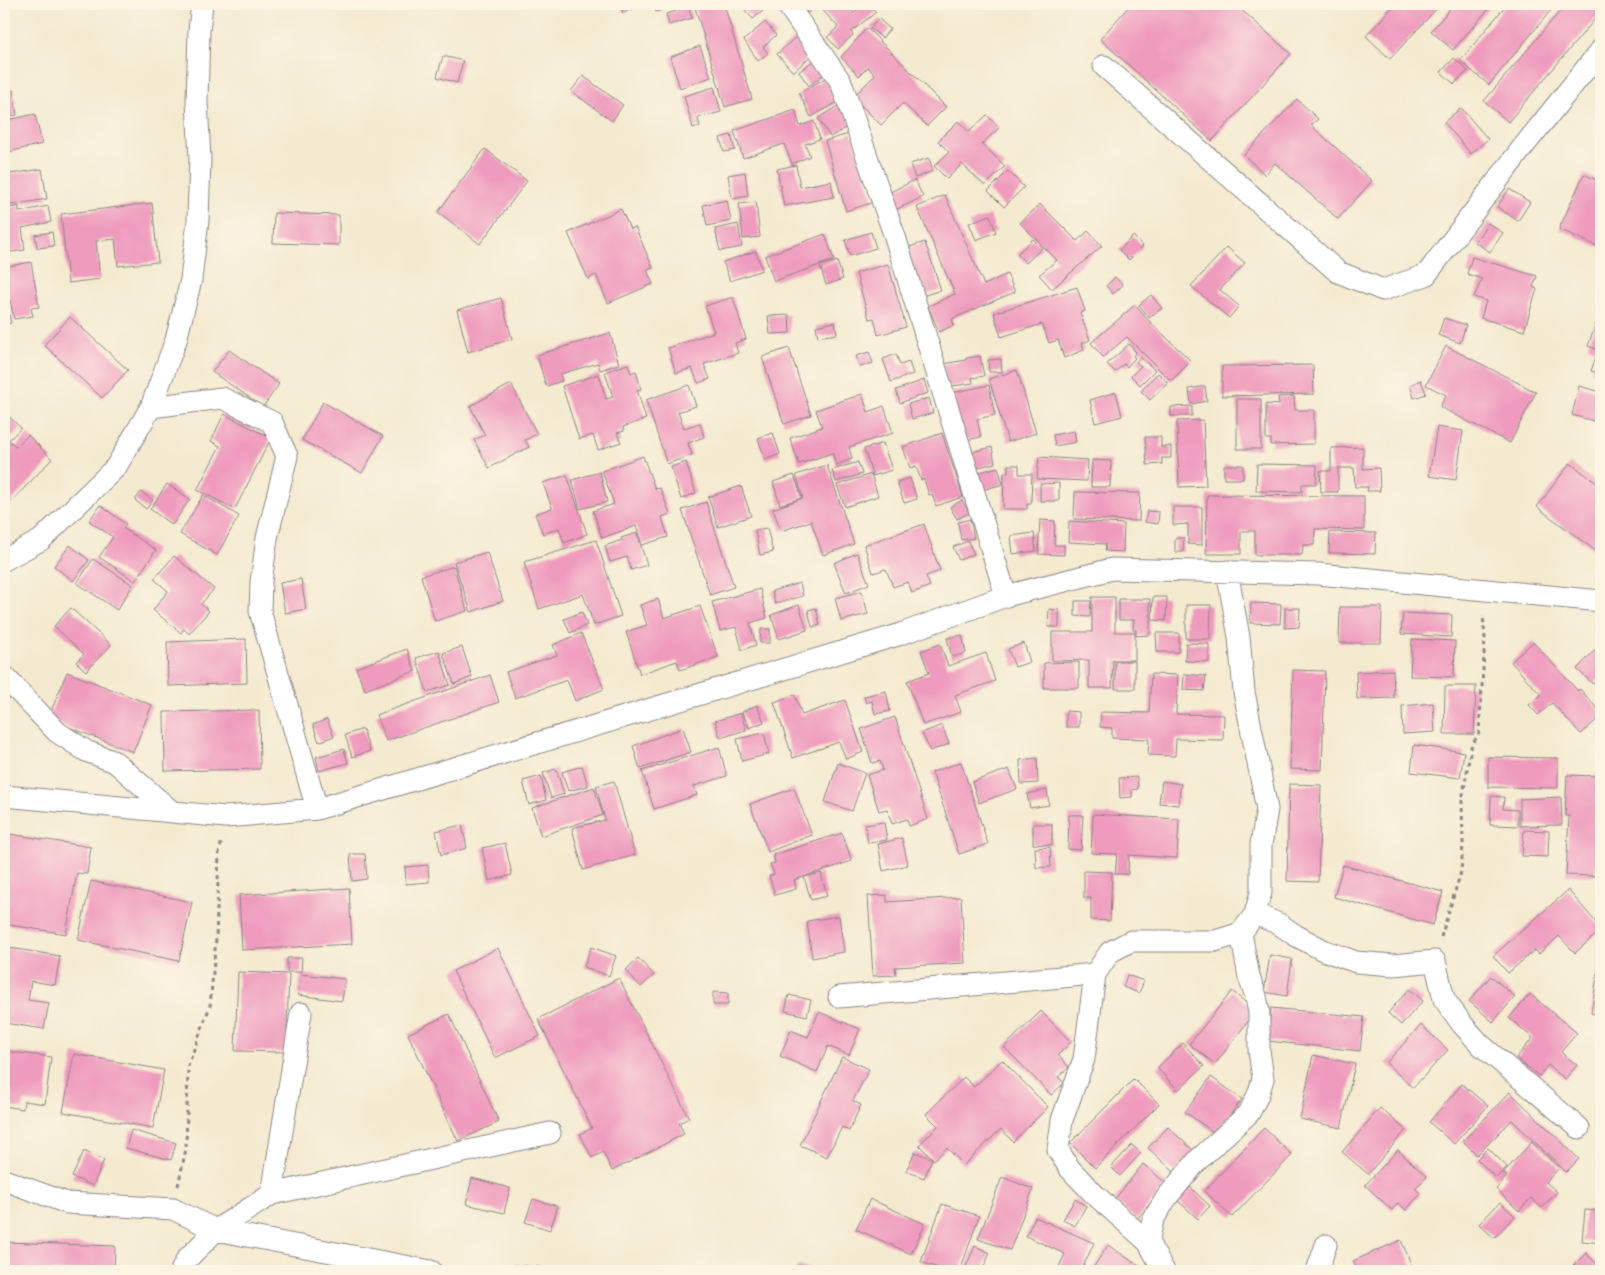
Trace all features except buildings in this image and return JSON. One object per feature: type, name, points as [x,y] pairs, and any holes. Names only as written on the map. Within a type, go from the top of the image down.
[{"type":"street","points":[[4,560],[42,540],[116,467],[151,407],[176,340],[191,280],[198,220],[200,160],[196,101],[202,4]]},
{"type":"street","points":[[788,4],[841,82],[895,237],[1006,596]]},
{"type":"street","points":[[1104,66],[1338,272],[1383,290],[1426,275],[1523,147],[1601,50]]},
{"type":"street","points":[[151,407],[222,398],[272,422],[287,456],[267,538],[261,582],[260,611],[317,809]]},
{"type":"street","points":[[4,796],[226,817],[317,809],[898,635],[1006,596],[1112,568],[1318,574],[1601,601]]},
{"type":"street","points":[[1164,1271],[1148,1242],[1094,1194],[1070,1169],[1058,1150],[1062,1120],[1084,1059],[1095,974],[1110,952],[1130,941],[1215,941],[1241,933],[1255,914],[1261,892],[1261,845],[1267,809],[1244,692],[1239,637],[1227,571]]},
{"type":"street","points":[[4,676],[57,732],[86,751],[115,762],[170,811]]},
{"type":"street","points":[[1255,914],[1279,924],[1323,950],[1356,962],[1393,965],[1435,961],[1444,999],[1462,1024],[1481,1045],[1579,1128]]},
{"type":"street","points":[[1148,1242],[1153,1220],[1167,1197],[1198,1160],[1249,1113],[1263,1079],[1259,1050],[1259,1013],[1256,996],[1249,977],[1241,933]]},
{"type":"street","points":[[839,997],[1095,974]]},
{"type":"street","points":[[272,1194],[300,1013]]},
{"type":"street","points":[[181,1271],[187,1259],[216,1230],[272,1194],[550,1133]]},
{"type":"street","points":[[4,1180],[67,1203],[173,1209],[216,1230],[431,1271]]},
{"type":"street","points":[[1317,1271],[1326,1246]]},
{"type":"path","points":[[1435,961],[1451,898],[1460,872],[1462,801],[1471,747],[1479,733],[1485,639],[1482,620],[1486,597],[1484,590]]},
{"type":"path","points":[[173,1209],[186,1149],[188,1066],[210,1006],[216,939],[219,853],[226,817]]}]
